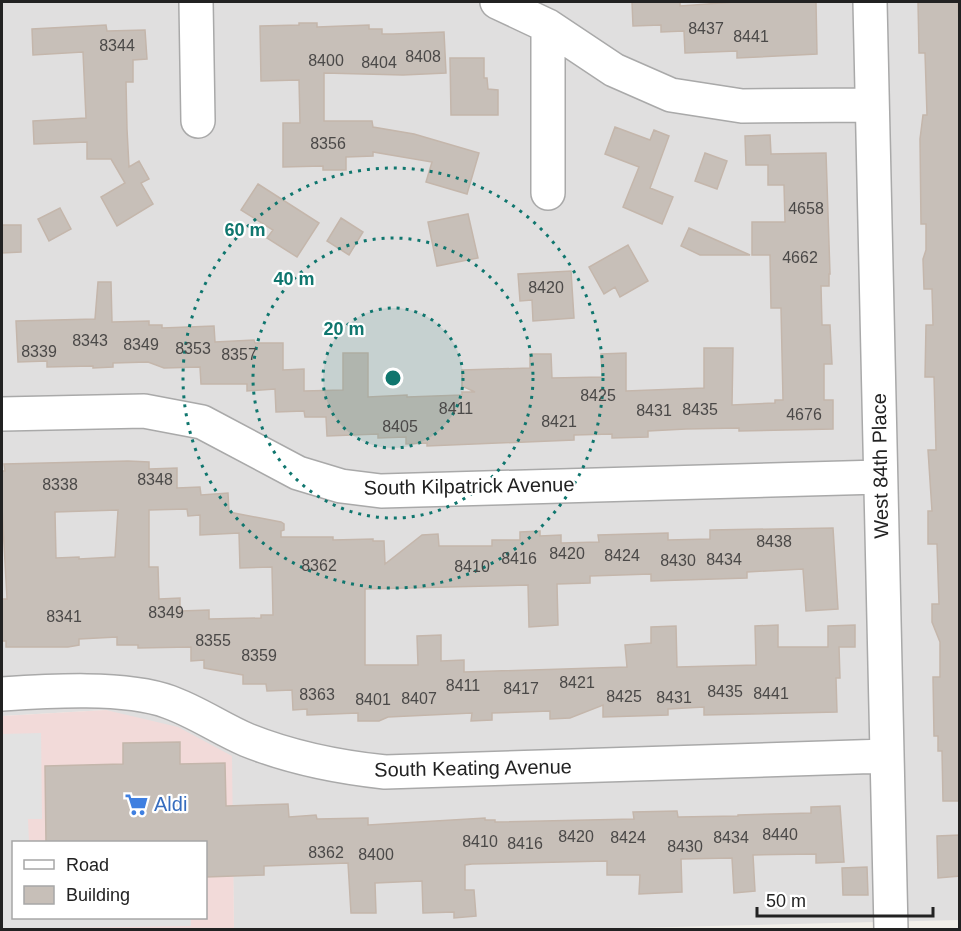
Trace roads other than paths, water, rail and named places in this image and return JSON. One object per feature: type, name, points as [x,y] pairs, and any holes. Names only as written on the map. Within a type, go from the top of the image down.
[{"type":"street","points":[[196,2],[198,120]]},
{"type":"street","points":[[497,2],[548,26],[614,70],[671,95],[742,106],[872,105]]},
{"type":"street","name":"West 84th Place","points":[[870,2],[891,930]]},
{"type":"street","points":[[548,26],[548,193]]},
{"type":"street","name":"South Kilpatrick Avenue","points":[[2,414],[144,411],[202,422],[298,473],[341,486],[381,490],[880,477]]},
{"type":"street","name":"South Keating Avenue","points":[[2,694],[80,691],[129,693],[159,699],[168,701],[245,740],[287,755],[335,767],[384,772],[886,756]]},
{"type":"place","name":"Aldi","points":[[136,804]]}]
